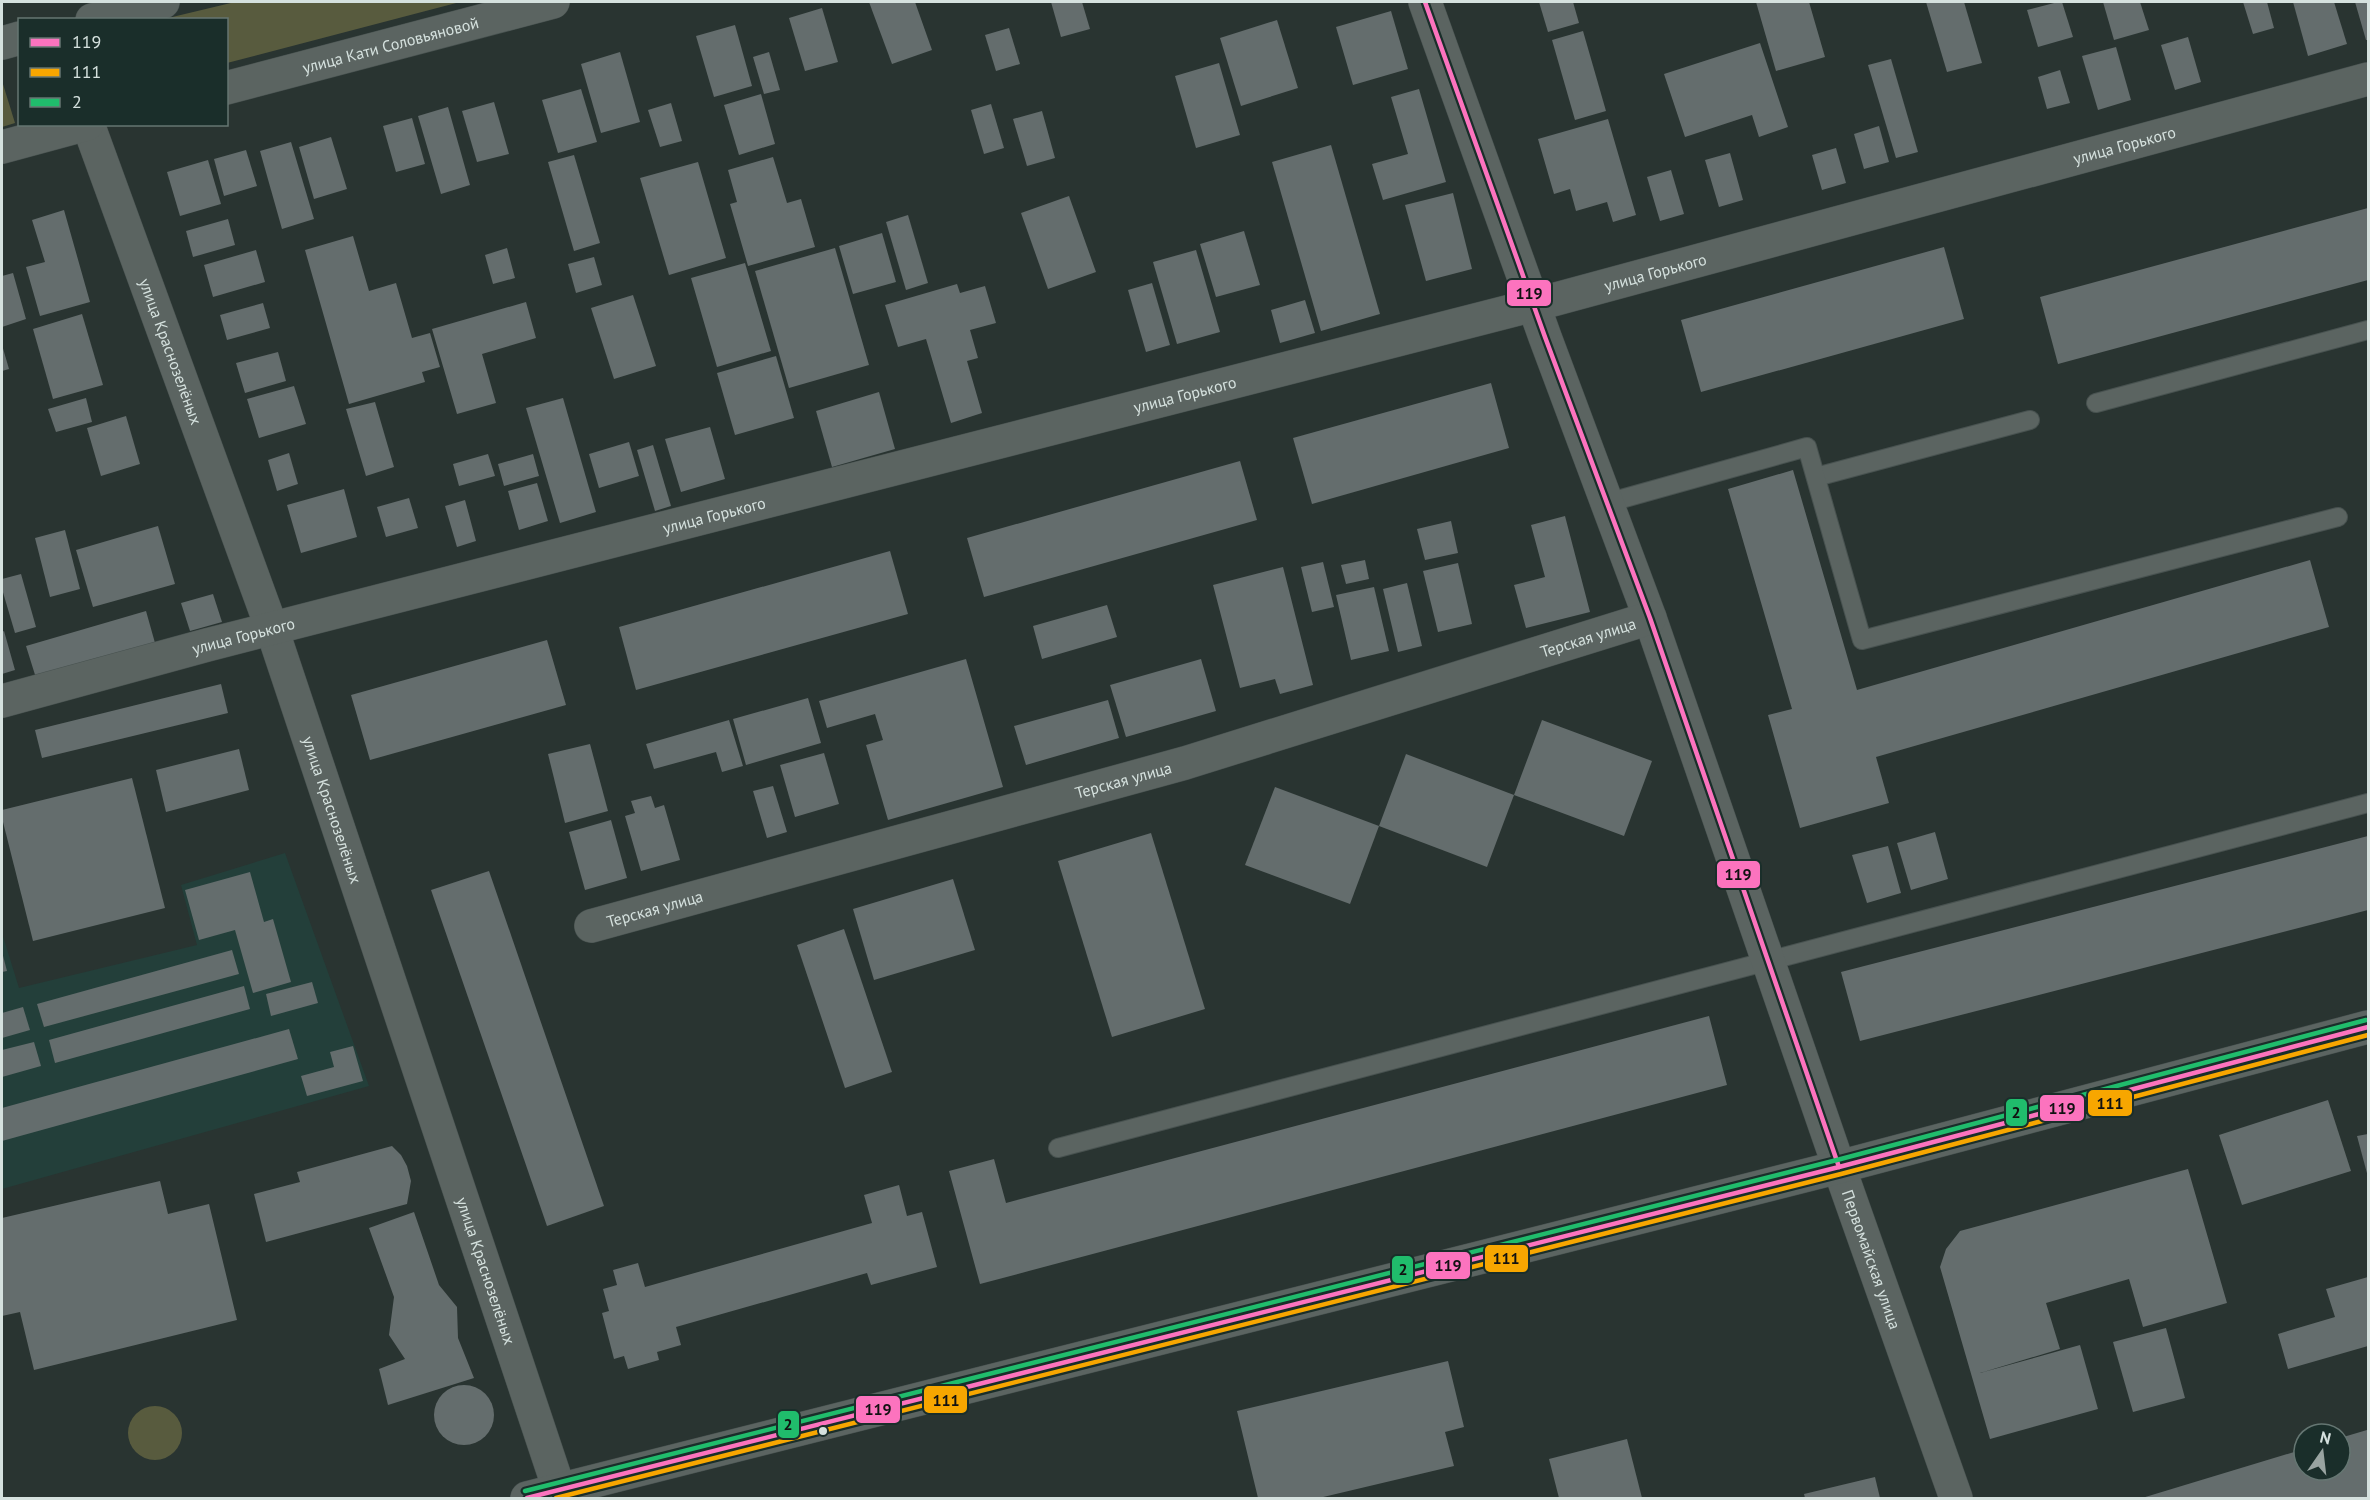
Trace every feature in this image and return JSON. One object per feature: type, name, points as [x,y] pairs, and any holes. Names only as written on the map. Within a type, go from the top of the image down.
[{"type":"street","points":[[100,18],[163,2]]},
{"type":"street","name":"улица Кати Соловьяновой","points":[[228,87],[553,2]]},
{"type":"street","name":"Первомайская улица","points":[[1425,2],[1650,618],[1956,1498]]},
{"type":"street","points":[[2,43],[18,39]]},
{"type":"street","name":"улица Горького","points":[[2,701],[272,628],[1534,305],[2368,79]]},
{"type":"street","points":[[2,147],[80,126]]},
{"type":"street","name":"улица Краснозелёных","points":[[88,126],[272,628],[561,1494]]},
{"type":"street","name":"Терская улица","points":[[591,926],[1185,763],[1650,618]]},
{"type":"street","points":[[527,1498],[561,1494],[1839,1167],[2368,1027]]},
{"type":"lane","points":[[2096,403],[2368,330]]},
{"type":"lane","points":[[1816,477],[2030,420]]},
{"type":"lane","points":[[1607,503],[1807,447],[1862,640],[2338,517]]},
{"type":"lane","points":[[1058,1148],[2368,803]]},
{"type":"shaded area","points":[[285,853],[369,1086],[2,1189],[2,933],[19,988],[197,945],[181,885]]},
{"type":"green space","points":[[235,2],[460,2],[228,63],[228,18],[168,18]]},
{"type":"green space","points":[[2,81],[15,123],[2,127]]},
{"type":"green space","points":[[155,1406],[165,1408],[174,1414],[180,1423],[182,1433],[180,1443],[174,1452],[165,1458],[155,1460],[145,1458],[136,1452],[130,1443],[128,1433],[130,1423],[136,1414],[145,1408]]},
{"type":"building","points":[[869,2],[915,2],[932,50],[892,64]]},
{"type":"building","points":[[1051,2],[1082,2],[1090,29],[1061,37]]},
{"type":"building","points":[[1539,2],[1573,2],[1579,23],[1548,32]]},
{"type":"building","points":[[1756,2],[1809,2],[1825,57],[1776,71]]},
{"type":"building","points":[[1926,2],[1964,2],[1982,63],[1947,72]]},
{"type":"building","points":[[2062,2],[2073,37],[2038,47],[2027,10]]},
{"type":"building","points":[[2103,2],[2140,2],[2149,30],[2114,40]]},
{"type":"building","points":[[2243,2],[2267,2],[2274,28],[2253,34]]},
{"type":"building","points":[[2293,2],[2334,2],[2347,44],[2308,56]]},
{"type":"building","points":[[2355,2],[2368,2],[2368,40],[2366,40]]},
{"type":"building","points":[[822,8],[838,62],[805,71],[789,18]]},
{"type":"building","points":[[1391,11],[1408,69],[1353,85],[1336,27]]},
{"type":"building","points":[[1277,20],[1298,88],[1241,106],[1220,38]]},
{"type":"building","points":[[735,25],[752,86],[714,97],[696,36]]},
{"type":"building","points":[[1009,28],[1020,64],[996,71],[985,35]]},
{"type":"building","points":[[1583,31],[1606,111],[1575,120],[1552,40]]},
{"type":"building","points":[[2188,37],[2201,82],[2175,90],[2161,45]]},
{"type":"building","points":[[1760,43],[1788,127],[1759,137],[1752,115],[1685,137],[1664,74]]},
{"type":"building","points":[[2116,47],[2131,100],[2098,110],[2082,56]]},
{"type":"building","points":[[620,52],[640,122],[601,133],[581,64]]},
{"type":"building","points":[[769,52],[780,90],[764,94],[753,57]]},
{"type":"building","points":[[1891,59],[1918,152],[1896,158],[1868,65]]},
{"type":"building","points":[[1219,63],[1240,135],[1196,148],[1175,76]]},
{"type":"building","points":[[2060,70],[2070,103],[2047,109],[2038,77]]},
{"type":"building","points":[[581,89],[597,142],[558,153],[542,100]]},
{"type":"building","points":[[1419,89],[1446,182],[1383,200],[1372,164],[1408,154],[1391,97]]},
{"type":"building","points":[[761,94],[775,144],[739,155],[724,105]]},
{"type":"building","points":[[494,102],[509,154],[477,162],[462,111]]},
{"type":"building","points":[[671,103],[682,141],[660,147],[648,110]]},
{"type":"building","points":[[991,104],[1004,148],[984,154],[971,110]]},
{"type":"building","points":[[448,107],[470,185],[441,194],[418,116]]},
{"type":"building","points":[[1042,111],[1055,158],[1027,166],[1013,119]]},
{"type":"building","points":[[412,118],[425,164],[396,172],[383,126]]},
{"type":"building","points":[[1608,119],[1636,215],[1613,222],[1607,202],[1576,211],[1570,189],[1554,194],[1538,139]]},
{"type":"building","points":[[1879,126],[1889,162],[1864,169],[1854,134]]},
{"type":"building","points":[[331,137],[347,189],[314,199],[299,147]]},
{"type":"building","points":[[291,142],[314,219],[282,229],[260,151]]},
{"type":"building","points":[[1331,145],[1380,314],[1321,331],[1272,162]]},
{"type":"building","points":[[1836,148],[1846,183],[1822,190],[1812,155]]},
{"type":"building","points":[[246,150],[257,186],[224,196],[214,159]]},
{"type":"building","points":[[1730,153],[1743,200],[1719,207],[1705,160]]},
{"type":"building","points":[[574,155],[600,243],[574,251],[548,162]]},
{"type":"building","points":[[773,157],[787,203],[801,199],[815,247],[748,266],[730,204],[737,202],[728,170]]},
{"type":"building","points":[[208,160],[221,204],[180,216],[167,172]]},
{"type":"building","points":[[698,162],[726,258],[669,275],[640,178]]},
{"type":"building","points":[[1671,170],[1684,214],[1660,221],[1647,177]]},
{"type":"building","points":[[1453,193],[1472,269],[1426,281],[1405,205]]},
{"type":"building","points":[[1069,196],[1096,272],[1048,289],[1021,213]]},
{"type":"building","points":[[2368,208],[2368,280],[2058,364],[2040,297]]},
{"type":"building","points":[[64,210],[90,302],[40,316],[26,267],[45,262],[32,220]]},
{"type":"building","points":[[908,215],[928,283],[906,290],[886,222]]},
{"type":"building","points":[[228,219],[235,245],[193,257],[186,231]]},
{"type":"building","points":[[1244,231],[1260,285],[1216,297],[1200,244]]},
{"type":"building","points":[[882,233],[896,282],[853,294],[839,246]]},
{"type":"building","points":[[353,236],[369,291],[396,283],[412,338],[430,333],[440,367],[422,372],[425,382],[349,404],[305,250]]},
{"type":"building","points":[[1944,247],[1964,319],[1701,392],[1681,320]]},
{"type":"building","points":[[507,248],[515,278],[493,284],[485,255]]},
{"type":"building","points":[[835,248],[869,365],[789,388],[755,271]]},
{"type":"building","points":[[256,250],[265,282],[213,297],[204,265]]},
{"type":"building","points":[[1196,250],[1220,332],[1177,344],[1153,262]]},
{"type":"building","points":[[594,257],[602,285],[576,293],[568,264]]},
{"type":"building","points":[[745,263],[771,351],[717,367],[691,278]]},
{"type":"building","points":[[13,273],[26,319],[2,327],[2,276]]},
{"type":"building","points":[[1152,283],[1170,345],[1146,352],[1128,290]]},
{"type":"building","points":[[957,284],[960,293],[985,286],[996,323],[970,330],[978,358],[967,361],[982,413],[951,423],[926,339],[898,347],[885,305]]},
{"type":"building","points":[[633,295],[656,366],[614,379],[591,308]]},
{"type":"building","points":[[1305,300],[1315,333],[1280,343],[1271,310]]},
{"type":"building","points":[[526,302],[536,338],[482,354],[496,403],[457,414],[432,329]]},
{"type":"building","points":[[263,303],[270,328],[227,340],[220,315]]},
{"type":"building","points":[[82,314],[103,385],[53,399],[33,329]]},
{"type":"building","points":[[2,345],[9,369],[2,371]]},
{"type":"building","points":[[278,352],[286,381],[245,393],[236,363]]},
{"type":"building","points":[[776,356],[794,418],[735,435],[717,373]]},
{"type":"building","points":[[1491,383],[1509,448],[1312,504],[1293,438]]},
{"type":"building","points":[[294,386],[306,424],[259,438],[247,399]]},
{"type":"building","points":[[879,392],[895,449],[832,467],[816,411]]},
{"type":"building","points":[[86,398],[92,422],[56,432],[48,409]]},
{"type":"building","points":[[563,398],[596,512],[560,523],[526,408]]},
{"type":"building","points":[[375,402],[394,467],[366,476],[346,409]]},
{"type":"building","points":[[126,416],[140,464],[101,476],[87,428]]},
{"type":"building","points":[[710,427],[725,479],[681,492],[665,439]]},
{"type":"building","points":[[629,442],[639,476],[599,488],[589,454]]},
{"type":"building","points":[[653,445],[671,506],[655,511],[637,450]]},
{"type":"building","points":[[289,453],[298,484],[277,491],[268,460]]},
{"type":"building","points":[[488,454],[495,476],[459,486],[453,464]]},
{"type":"building","points":[[533,454],[539,476],[504,486],[498,464]]},
{"type":"building","points":[[1240,461],[1257,520],[984,597],[967,538]]},
{"type":"building","points":[[1793,470],[1857,690],[2310,560],[2329,627],[1876,757],[1889,803],[1800,828],[1768,715],[1792,709],[1728,489]]},
{"type":"building","points":[[537,483],[548,521],[519,530],[508,491]]},
{"type":"building","points":[[344,489],[357,537],[301,553],[287,505]]},
{"type":"building","points":[[409,498],[418,528],[386,537],[377,507]]},
{"type":"building","points":[[465,500],[476,541],[457,547],[445,506]]},
{"type":"building","points":[[1565,516],[1590,612],[1526,628],[1514,585],[1545,577],[1531,525]]},
{"type":"building","points":[[1451,521],[1458,553],[1425,560],[1417,529]]},
{"type":"building","points":[[158,526],[175,584],[93,607],[76,550]]},
{"type":"building","points":[[65,530],[80,589],[50,597],[35,538]]},
{"type":"building","points":[[890,551],[908,614],[636,690],[619,627]]},
{"type":"building","points":[[1365,560],[1369,579],[1346,584],[1341,565]]},
{"type":"building","points":[[1323,562],[1334,607],[1312,612],[1301,567]]},
{"type":"building","points":[[1458,563],[1472,624],[1438,632],[1423,571]]},
{"type":"building","points":[[1283,567],[1313,685],[1280,694],[1275,679],[1240,688],[1213,585]]},
{"type":"building","points":[[21,574],[36,627],[15,633],[2,589],[2,579]]},
{"type":"building","points":[[1407,583],[1422,646],[1398,652],[1383,589]]},
{"type":"building","points":[[1374,587],[1389,651],[1351,660],[1336,595]]},
{"type":"building","points":[[213,594],[222,622],[190,631],[181,603]]},
{"type":"building","points":[[1107,605],[1117,637],[1042,659],[1033,626]]},
{"type":"building","points":[[146,611],[155,643],[36,678],[26,646]]},
{"type":"building","points":[[4,631],[15,670],[2,674],[2,632]]},
{"type":"building","points":[[547,640],[566,705],[370,760],[351,695]]},
{"type":"building","points":[[966,659],[1003,787],[888,820],[866,745],[883,740],[875,714],[827,728],[819,701]]},
{"type":"building","points":[[1201,659],[1216,711],[1126,737],[1110,685]]},
{"type":"building","points":[[221,684],[228,713],[42,758],[35,730]]},
{"type":"building","points":[[808,698],[821,743],[746,765],[733,719]]},
{"type":"building","points":[[1108,700],[1119,738],[1026,765],[1014,726]]},
{"type":"building","points":[[729,720],[743,766],[722,772],[716,752],[654,769],[646,744]]},
{"type":"building","points":[[1542,720],[1652,761],[1624,836],[1514,795]]},
{"type":"building","points":[[590,744],[608,811],[565,823],[548,754]]},
{"type":"building","points":[[239,749],[249,790],[166,812],[156,770]]},
{"type":"building","points":[[824,753],[839,804],[795,817],[780,765]]},
{"type":"building","points":[[1406,754],[1514,795],[1487,867],[1379,826]]},
{"type":"building","points":[[132,778],[165,908],[33,941],[2,818],[2,810]]},
{"type":"building","points":[[773,786],[787,832],[767,838],[753,791]]},
{"type":"building","points":[[1275,787],[1379,826],[1350,904],[1245,865]]},
{"type":"building","points":[[651,796],[655,808],[664,805],[680,860],[641,871],[625,816],[635,813],[631,801]]},
{"type":"building","points":[[611,820],[627,878],[585,890],[569,832]]},
{"type":"building","points":[[1935,832],[1948,879],[1911,890],[1897,843]]},
{"type":"building","points":[[1151,833],[1205,1009],[1112,1037],[1058,861]]},
{"type":"building","points":[[2368,836],[2368,910],[1860,1041],[1841,972]]},
{"type":"building","points":[[1888,846],[1901,893],[1867,903],[1852,855]]},
{"type":"building","points":[[489,871],[604,1206],[547,1226],[431,890]]},
{"type":"building","points":[[250,872],[264,922],[273,919],[291,982],[253,993],[235,930],[199,940],[185,890]]},
{"type":"building","points":[[953,879],[975,950],[874,980],[853,909]]},
{"type":"building","points":[[844,929],[892,1072],[845,1088],[797,945]]},
{"type":"building","points":[[232,950],[239,974],[44,1027],[37,1004]]},
{"type":"building","points":[[2,952],[7,971],[2,972]]},
{"type":"building","points":[[312,982],[318,1003],[271,1016],[266,994]]},
{"type":"building","points":[[244,986],[250,1009],[55,1063],[49,1040]]},
{"type":"building","points":[[23,1007],[30,1030],[2,1038],[2,1013]]},
{"type":"building","points":[[1709,1016],[1727,1085],[980,1284],[949,1171],[994,1159],[1006,1203]]},
{"type":"building","points":[[289,1029],[298,1059],[2,1141],[2,1108]]},
{"type":"building","points":[[34,1042],[41,1066],[2,1077],[2,1050]]},
{"type":"building","points":[[353,1046],[363,1081],[307,1096],[301,1076],[334,1067],[330,1052]]},
{"type":"building","points":[[2328,1100],[2351,1171],[2242,1205],[2219,1135]]},
{"type":"building","points":[[2368,1134],[2368,1177],[2357,1136]]},
{"type":"building","points":[[392,1146],[407,1166],[411,1181],[407,1204],[266,1242],[254,1194],[300,1182],[297,1172]]},
{"type":"building","points":[[2188,1169],[2227,1303],[2143,1327],[2129,1279],[2046,1303],[2060,1349],[1980,1373],[2080,1345],[2098,1409],[1990,1439],[1940,1267],[1946,1249],[1960,1231]]},
{"type":"building","points":[[160,1181],[168,1214],[209,1204],[237,1320],[34,1370],[20,1312],[2,1316],[2,1218]]},
{"type":"building","points":[[899,1185],[907,1216],[922,1212],[937,1267],[871,1285],[867,1273],[676,1327],[681,1345],[657,1352],[659,1360],[628,1369],[624,1356],[614,1359],[602,1313],[609,1311],[603,1289],[617,1285],[613,1270],[638,1263],[645,1287],[872,1223],[864,1195]]},
{"type":"building","points":[[414,1212],[439,1285],[457,1307],[458,1338],[474,1378],[388,1405],[379,1369],[405,1359],[389,1335],[394,1297],[369,1228]]},
{"type":"building","points":[[2368,1277],[2368,1346],[2288,1369],[2278,1334],[2335,1317],[2326,1289]]},
{"type":"building","points":[[2166,1328],[2185,1398],[2133,1412],[2113,1342]]},
{"type":"building","points":[[1448,1361],[1464,1427],[1445,1432],[1454,1466],[1319,1498],[1258,1498],[1237,1411]]},
{"type":"building","points":[[458,1385],[470,1385],[481,1390],[489,1398],[494,1415],[492,1427],[481,1440],[470,1445],[458,1445],[447,1440],[439,1432],[434,1421],[434,1409],[439,1398],[447,1390]]},
{"type":"building","points":[[2367,1430],[2368,1498],[2142,1498],[2292,1453],[2292,1482],[2352,1482],[2352,1434]]},
{"type":"building","points":[[1627,1439],[1642,1498],[1559,1498],[1549,1459]]},
{"type":"building","points":[[1875,1477],[1880,1498],[1805,1498],[1804,1494]]},
{"type":"transit line","name":"119","points":[[1425,2],[1545,337],[1650,618],[1839,1167]]},
{"type":"transit line","name":"2","points":[[525,1491],[1837,1160],[2366,1020]]},
{"type":"transit line","name":"119","points":[[527,1498],[1839,1167],[2368,1027]]},
{"type":"transit line","name":"111","points":[[556,1498],[1841,1174],[2368,1035]]}]
